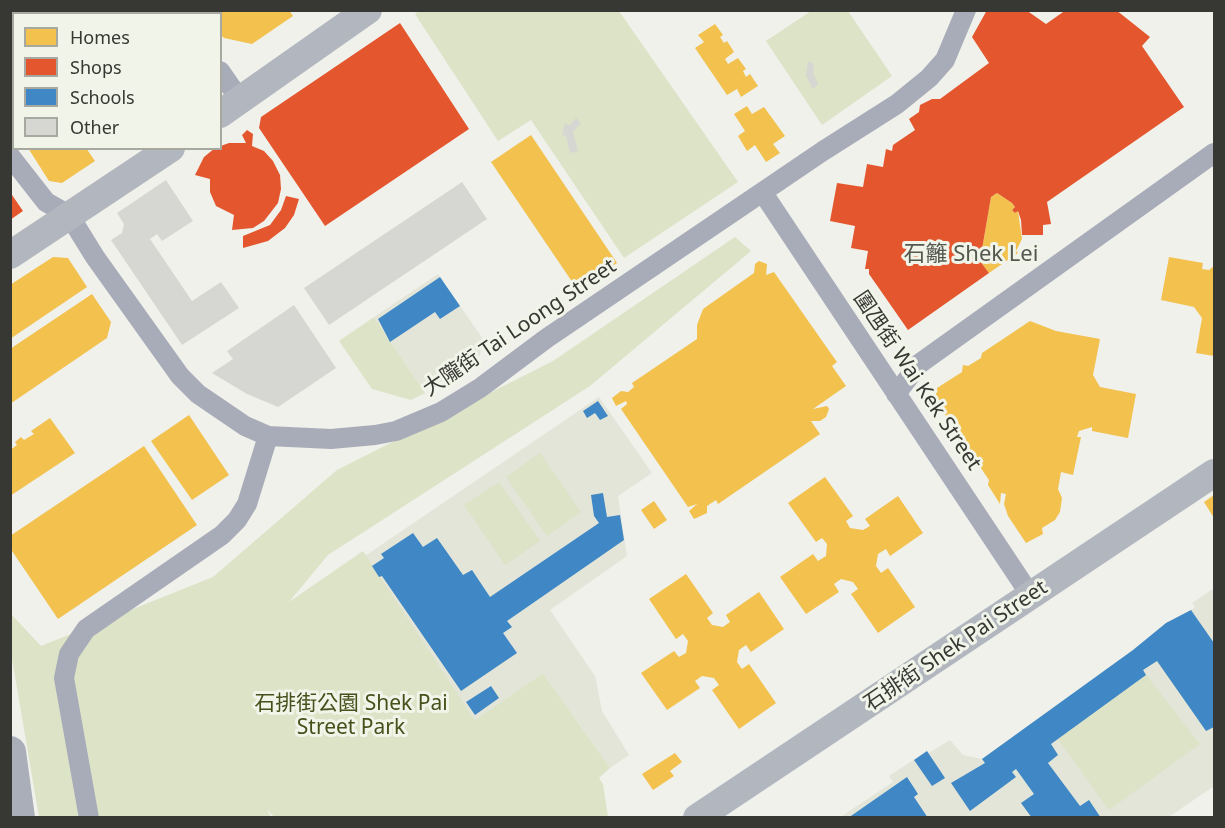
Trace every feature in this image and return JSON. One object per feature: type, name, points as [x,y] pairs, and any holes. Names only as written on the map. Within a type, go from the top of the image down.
[{"type":"main road","points":[[10,752],[19,818]]},
{"type":"street","points":[[222,77],[230,107],[368,10]]},
{"type":"street","name":"大隴街 Tai Loong Street","points":[[69,215],[95,257],[180,376],[198,394],[245,426],[268,436],[331,439],[375,435],[396,430],[441,412],[897,104],[929,78],[945,60],[966,10]]},
{"type":"street","points":[[10,255],[168,150]]},
{"type":"street","points":[[896,394],[919,364],[1215,153]]},
{"type":"street","points":[[10,156],[46,202],[69,215]]},
{"type":"street","name":"圍乪街 Wai Kek Street","points":[[763,193],[1031,596]]},
{"type":"street","points":[[89,818],[64,678],[69,654],[86,629],[222,534],[237,520],[247,504],[268,436]]},
{"type":"street","name":"石排街 Shek Pai Street","points":[[697,818],[1215,473]]},
{"type":"shaded area","points":[[438,274],[483,339],[480,355],[435,386],[423,390],[374,317]]},
{"type":"shaded area","points":[[599,397],[652,473],[618,496],[627,556],[550,610],[595,676],[602,711],[629,755],[610,768],[543,673],[475,720],[365,556]]},
{"type":"shaded area","points":[[1214,588],[1214,786],[1169,817],[839,818],[893,782],[889,776],[927,751],[929,753],[950,740],[963,755],[982,759],[1133,650],[1166,623],[1191,610],[1195,607],[1192,603]]},
{"type":"green space","points":[[420,10],[619,11],[738,182],[624,258],[531,120],[498,141],[415,14]]},
{"type":"green space","points":[[811,11],[848,11],[892,76],[822,125],[766,41]]},
{"type":"green space","name":"石排街公園 Shek Pai Street Park","points":[[735,237],[751,251],[590,386],[328,555],[289,602],[363,551],[475,720],[543,673],[610,768],[599,778],[603,784],[608,817],[275,818],[267,809],[271,817],[39,817],[11,653],[10,613],[41,646],[213,577],[337,470],[553,361]]},
{"type":"green space","points":[[374,317],[425,393],[411,400],[372,389],[339,341]]},
{"type":"green space","points":[[540,453],[581,512],[547,536],[506,477]]},
{"type":"green space","points":[[499,482],[540,541],[505,565],[464,505]]},
{"type":"green space","points":[[1146,675],[1200,744],[1109,810],[1057,738]]},
{"type":"building: Homes","points":[[205,10],[289,10],[293,16],[252,44],[224,38],[222,36],[222,12],[206,12]]},
{"type":"building: Homes","points":[[715,24],[723,35],[720,37],[724,43],[727,41],[734,52],[725,59],[728,64],[738,58],[746,69],[743,71],[746,77],[750,74],[758,86],[741,97],[737,89],[727,95],[695,48],[704,42],[698,35]]},
{"type":"building: Homes","points":[[12,39],[12,104],[10,103],[10,40]]},
{"type":"building: Homes","points":[[747,106],[752,114],[764,107],[785,136],[773,144],[780,153],[766,162],[755,145],[747,151],[738,136],[745,131],[734,114]]},
{"type":"building: Homes","points":[[531,135],[617,263],[577,289],[491,162]]},
{"type":"building: Homes","points":[[29,150],[87,150],[95,161],[62,183],[49,181]]},
{"type":"building: Homes","points":[[997,193],[1012,203],[1015,207],[1012,210],[1015,213],[1018,211],[1022,239],[1016,251],[1018,253],[989,273],[980,261],[991,197]]},
{"type":"building: Homes","points":[[53,257],[68,258],[87,287],[10,339],[10,285]]},
{"type":"building: Homes","points":[[1169,257],[1203,263],[1202,269],[1209,270],[1214,266],[1214,356],[1196,353],[1202,318],[1194,307],[1161,300]]},
{"type":"building: Homes","points":[[759,261],[767,264],[766,275],[774,272],[837,362],[832,366],[846,386],[813,409],[827,406],[829,409],[826,417],[820,421],[811,421],[820,434],[718,504],[716,500],[707,506],[707,513],[694,519],[689,511],[697,504],[688,507],[621,409],[627,404],[626,401],[616,406],[612,398],[621,391],[628,392],[634,387],[632,383],[697,339],[697,325],[703,309],[754,273],[755,264]]},
{"type":"building: Homes","points":[[92,294],[111,322],[107,338],[10,404],[10,349]]},
{"type":"building: Homes","points":[[1030,321],[1056,331],[1100,339],[1093,375],[1100,387],[1136,394],[1128,438],[1092,431],[1092,427],[1079,431],[1077,437],[1081,437],[1073,475],[1061,472],[1058,489],[1062,498],[1060,512],[1055,520],[1042,528],[1043,534],[1026,543],[1008,516],[1004,504],[1006,494],[1001,493],[1000,504],[988,485],[989,480],[935,400],[937,388],[962,372],[963,365],[968,366],[981,358],[982,353]]},
{"type":"building: Homes","points":[[189,415],[229,475],[192,500],[151,441]]},
{"type":"building: Homes","points":[[50,418],[75,453],[10,496],[10,450],[17,445],[15,442],[21,437],[24,440],[34,434],[31,431]]},
{"type":"building: Homes","points":[[144,446],[197,525],[58,619],[10,548],[10,536]]},
{"type":"building: Homes","points":[[825,477],[853,516],[846,521],[850,528],[863,530],[870,526],[865,519],[898,496],[923,533],[890,556],[886,549],[878,554],[876,566],[881,573],[888,568],[915,607],[878,633],[851,594],[858,589],[853,582],[841,579],[834,584],[839,592],[806,614],[780,577],[813,554],[818,561],[826,556],[827,544],[822,538],[816,542],[788,503]]},
{"type":"building: Homes","points":[[1214,495],[1214,518],[1204,502]]},
{"type":"building: Homes","points":[[654,501],[667,520],[654,529],[641,510]]},
{"type":"building: Homes","points":[[686,574],[713,613],[707,618],[712,625],[723,627],[730,622],[726,615],[759,592],[784,629],[751,652],[746,645],[739,650],[737,662],[742,669],[749,664],[776,703],[739,729],[712,690],[719,685],[714,678],[702,676],[695,681],[700,688],[667,710],[641,673],[674,651],[679,657],[686,653],[688,641],[683,634],[676,639],[649,599]]},
{"type":"building: Homes","points":[[675,753],[682,762],[670,771],[674,776],[653,790],[642,774]]},
{"type":"building: Shops","points":[[46,10],[133,10],[134,12],[47,12]]},
{"type":"building: Shops","points":[[987,10],[1026,10],[1046,24],[1066,10],[1116,10],[1150,37],[1142,46],[1184,107],[1047,202],[1051,224],[1043,225],[1043,235],[1022,235],[1021,220],[1018,211],[1015,213],[1012,210],[1015,207],[1012,203],[997,193],[991,197],[980,261],[989,273],[908,330],[869,274],[869,269],[865,269],[868,251],[851,248],[855,226],[830,221],[837,183],[863,187],[867,164],[883,167],[886,149],[892,151],[893,145],[915,130],[909,119],[919,112],[920,105],[932,99],[940,99],[989,63],[972,37]]},
{"type":"building: Shops","points":[[400,23],[469,129],[325,226],[259,128],[261,117]]},
{"type":"building: Shops","points":[[247,130],[253,134],[252,146],[264,151],[273,161],[280,175],[281,189],[278,203],[264,221],[253,228],[232,230],[234,215],[216,206],[210,192],[210,179],[195,175],[204,157],[213,150],[222,150],[222,146],[229,143],[246,143],[242,135]]},
{"type":"building: Shops","points":[[10,192],[23,211],[10,220]]},
{"type":"building: Shops","points":[[286,196],[299,199],[294,215],[285,228],[268,241],[243,248],[243,236],[270,225],[281,210]]},
{"type":"building: Schools","points":[[440,277],[460,306],[440,319],[435,312],[390,342],[378,319]]},
{"type":"building: Schools","points":[[598,401],[608,416],[600,420],[595,413],[587,418],[583,411]]},
{"type":"building: Schools","points":[[603,493],[607,517],[620,515],[624,540],[507,621],[512,627],[503,633],[517,653],[461,691],[382,576],[379,577],[372,566],[384,558],[381,554],[413,533],[423,547],[437,538],[463,575],[472,570],[490,597],[599,523],[594,516],[591,495]]},
{"type":"building: Schools","points":[[1191,610],[1214,643],[1214,727],[1206,731],[1157,661],[1143,670],[1146,675],[1051,744],[1058,755],[1048,763],[1080,806],[1089,800],[1101,818],[1032,818],[1021,803],[1034,794],[1016,769],[1012,772],[1016,777],[970,811],[951,783],[985,763],[982,759],[1133,650],[1166,623]]},
{"type":"building: Schools","points":[[491,686],[499,698],[475,715],[466,702]]},
{"type":"building: Schools","points":[[927,751],[945,778],[932,786],[914,760]]},
{"type":"building: Schools","points":[[907,777],[918,794],[914,797],[928,818],[848,818]]},
{"type":"building: Other","points":[[808,61],[814,64],[813,73],[818,84],[813,89],[806,76]]},
{"type":"building: Other","points":[[576,118],[581,123],[573,132],[578,151],[570,153],[566,136],[562,135],[565,124],[570,125]]},
{"type":"building: Other","points":[[166,180],[193,221],[162,241],[157,234],[150,239],[192,301],[221,282],[239,308],[182,345],[111,240],[122,233],[124,224],[117,213]]},
{"type":"building: Other","points":[[462,182],[487,219],[329,325],[304,288]]},
{"type":"building: Other","points":[[294,305],[336,368],[278,407],[247,394],[212,373],[233,359],[227,351]]},
{"type":"district","name":"石籬 Shek Lei","points":[[971,255]]}]
